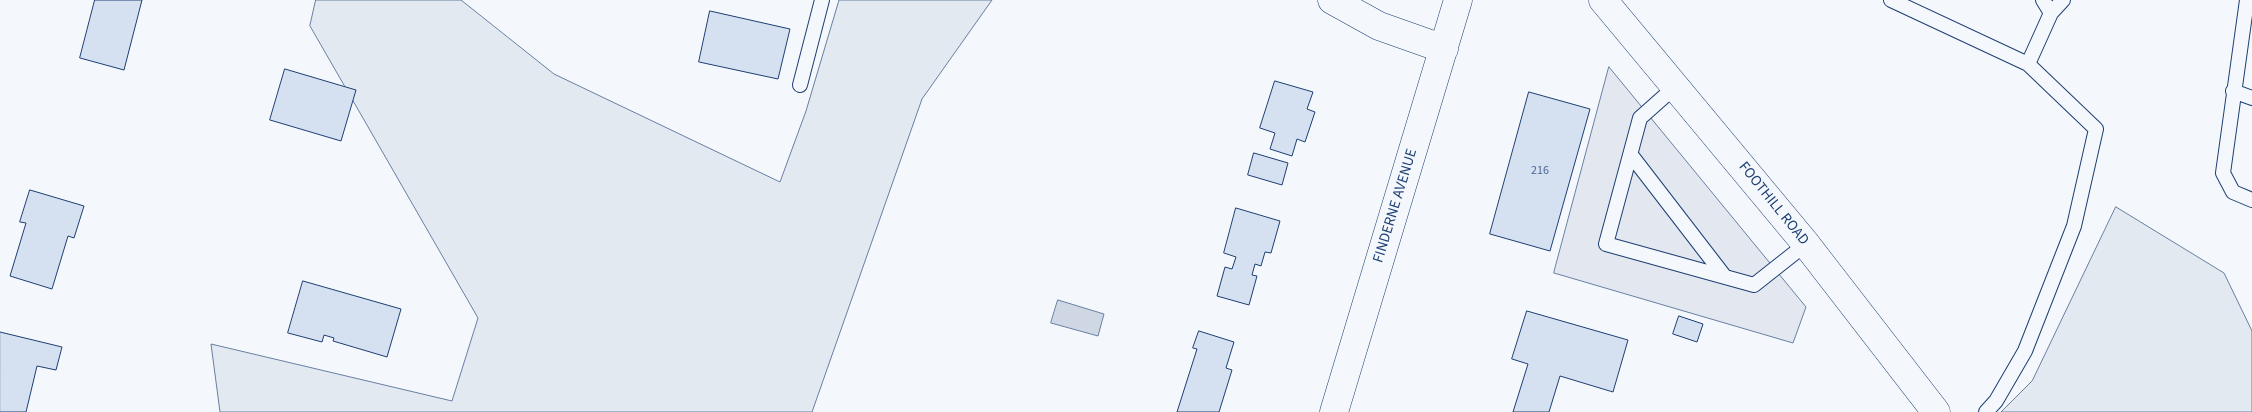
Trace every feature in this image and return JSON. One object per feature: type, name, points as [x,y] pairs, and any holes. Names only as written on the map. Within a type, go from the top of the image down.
[{"type":"street","points":[[1332,0],[1380,26],[1444,49]]},
{"type":"street","name":"FINDERNE AVENUE","points":[[1334,412],[1458,0]]},
{"type":"street","name":"FOOTHILL ROAD","points":[[1603,0],[1806,244],[1936,412]]},
{"type":"lane","points":[[800,85],[822,0]]},
{"type":"lane","points":[[1891,0],[2028,64],[2096,130],[2074,226],[2025,351],[1996,401],[1986,412]]},
{"type":"lane","points":[[2044,0],[2051,13]]},
{"type":"lane","points":[[2028,64],[2051,13],[2063,0]]},
{"type":"lane","points":[[2247,0],[2223,173],[2233,192],[2252,200]]},
{"type":"lane","points":[[1676,86],[1640,118],[1606,244],[1754,285],[1806,244]]},
{"type":"lane","points":[[2234,91],[2252,98]]},
{"type":"lane","points":[[1631,155],[1725,278]]},
{"type":"shaded area","points":[[316,0],[461,0],[554,74],[780,182],[806,111],[839,0],[992,0],[922,99],[812,412],[220,412],[211,344],[452,401],[478,318],[310,26]]},
{"type":"shaded area","points":[[1609,67],[1806,307],[1793,343],[1554,273]]},
{"type":"shaded area","points":[[2116,207],[2224,273],[2252,331],[2252,412],[2001,412],[2032,381]]},
{"type":"shaded area","points":[[1058,300],[1104,314],[1098,336],[1051,323]]},
{"type":"building","points":[[95,0],[142,0],[124,70],[80,58]]},
{"type":"building","points":[[710,11],[790,29],[778,79],[699,62]]},
{"type":"building","points":[[285,69],[356,90],[341,141],[270,120]]},
{"type":"building","points":[[1275,81],[1313,92],[1307,109],[1315,112],[1305,142],[1297,139],[1292,156],[1270,149],[1275,133],[1260,128]]},
{"type":"building","points":[[1529,92],[1590,109],[1550,251],[1490,234]]},
{"type":"building","points":[[1254,153],[1288,163],[1282,185],[1248,175]]},
{"type":"building","points":[[30,190],[84,206],[74,238],[68,236],[52,289],[10,276],[26,223],[20,222]]},
{"type":"building","points":[[1236,208],[1280,221],[1271,253],[1265,252],[1261,266],[1255,264],[1252,275],[1257,276],[1249,305],[1217,296],[1225,267],[1232,269],[1236,257],[1224,253]]},
{"type":"building","points":[[303,281],[401,309],[387,357],[333,341],[334,338],[324,335],[322,342],[288,333]]},
{"type":"building","points":[[1527,311],[1628,340],[1613,392],[1560,376],[1549,412],[1513,412],[1528,364],[1512,359]]},
{"type":"building","points":[[1679,316],[1703,324],[1697,342],[1673,334]]},
{"type":"building","points":[[1199,331],[1234,342],[1226,368],[1232,370],[1219,412],[1177,412],[1197,349],[1193,348]]},
{"type":"building","points":[[0,332],[62,347],[56,370],[37,366],[26,412],[0,412]]}]
